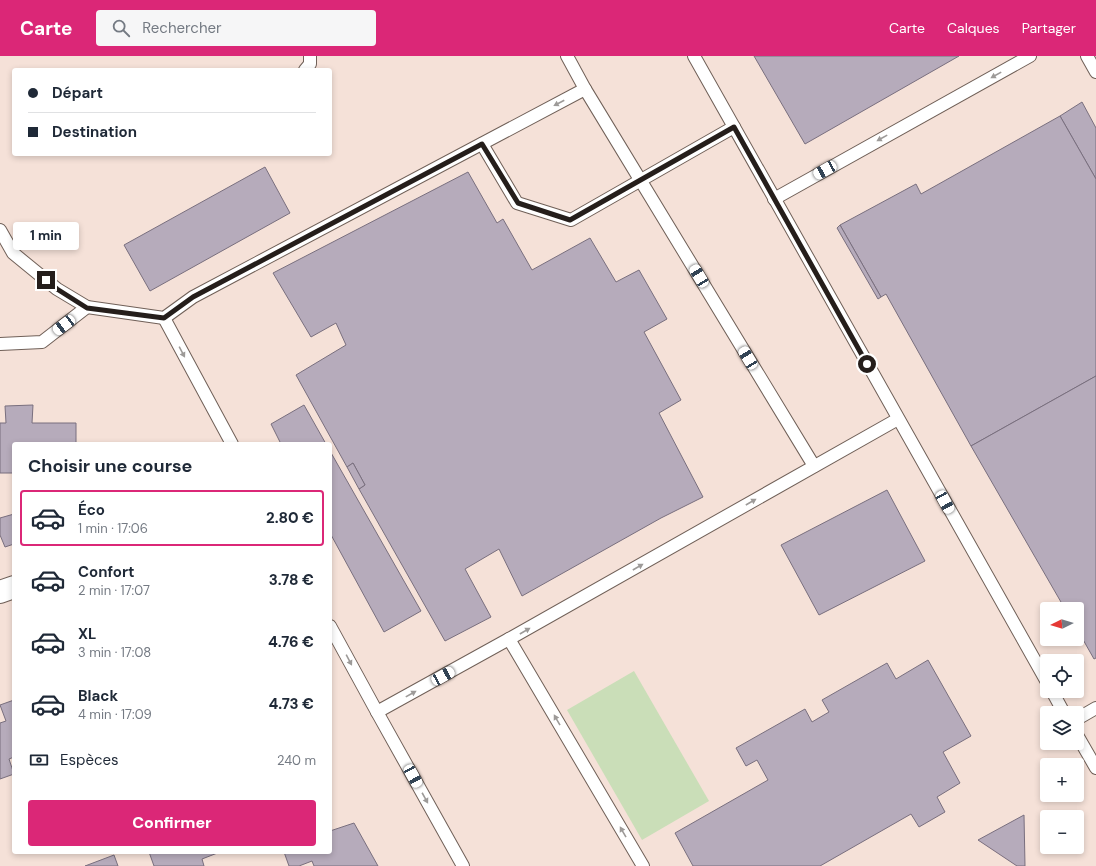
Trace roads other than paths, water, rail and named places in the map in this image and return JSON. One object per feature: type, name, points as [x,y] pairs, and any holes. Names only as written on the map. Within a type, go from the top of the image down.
[{"type":"street","points":[[0,592],[12,588]]},
{"type":"lane","points":[[307,68],[310,64],[310,56]]},
{"type":"lane","points":[[567,56],[585,89],[814,466]]},
{"type":"lane","points":[[694,56],[1040,670]]},
{"type":"lane","points":[[774,199],[1030,56]]},
{"type":"lane","points":[[1087,56],[1096,72]]},
{"type":"lane","points":[[0,230],[13,253],[57,289],[87,308],[164,318],[193,297],[585,89]]},
{"type":"lane","points":[[482,144],[518,203],[570,220],[734,127]]},
{"type":"lane","points":[[0,344],[42,342],[87,308]]},
{"type":"lane","points":[[164,318],[231,442]]},
{"type":"lane","points":[[377,712],[510,639],[898,419]]},
{"type":"lane","points":[[332,630],[463,866]]},
{"type":"lane","points":[[510,639],[643,866]]},
{"type":"lane","points":[[1084,714],[1096,708]]},
{"type":"lane","points":[[1084,747],[1096,768]]}]
